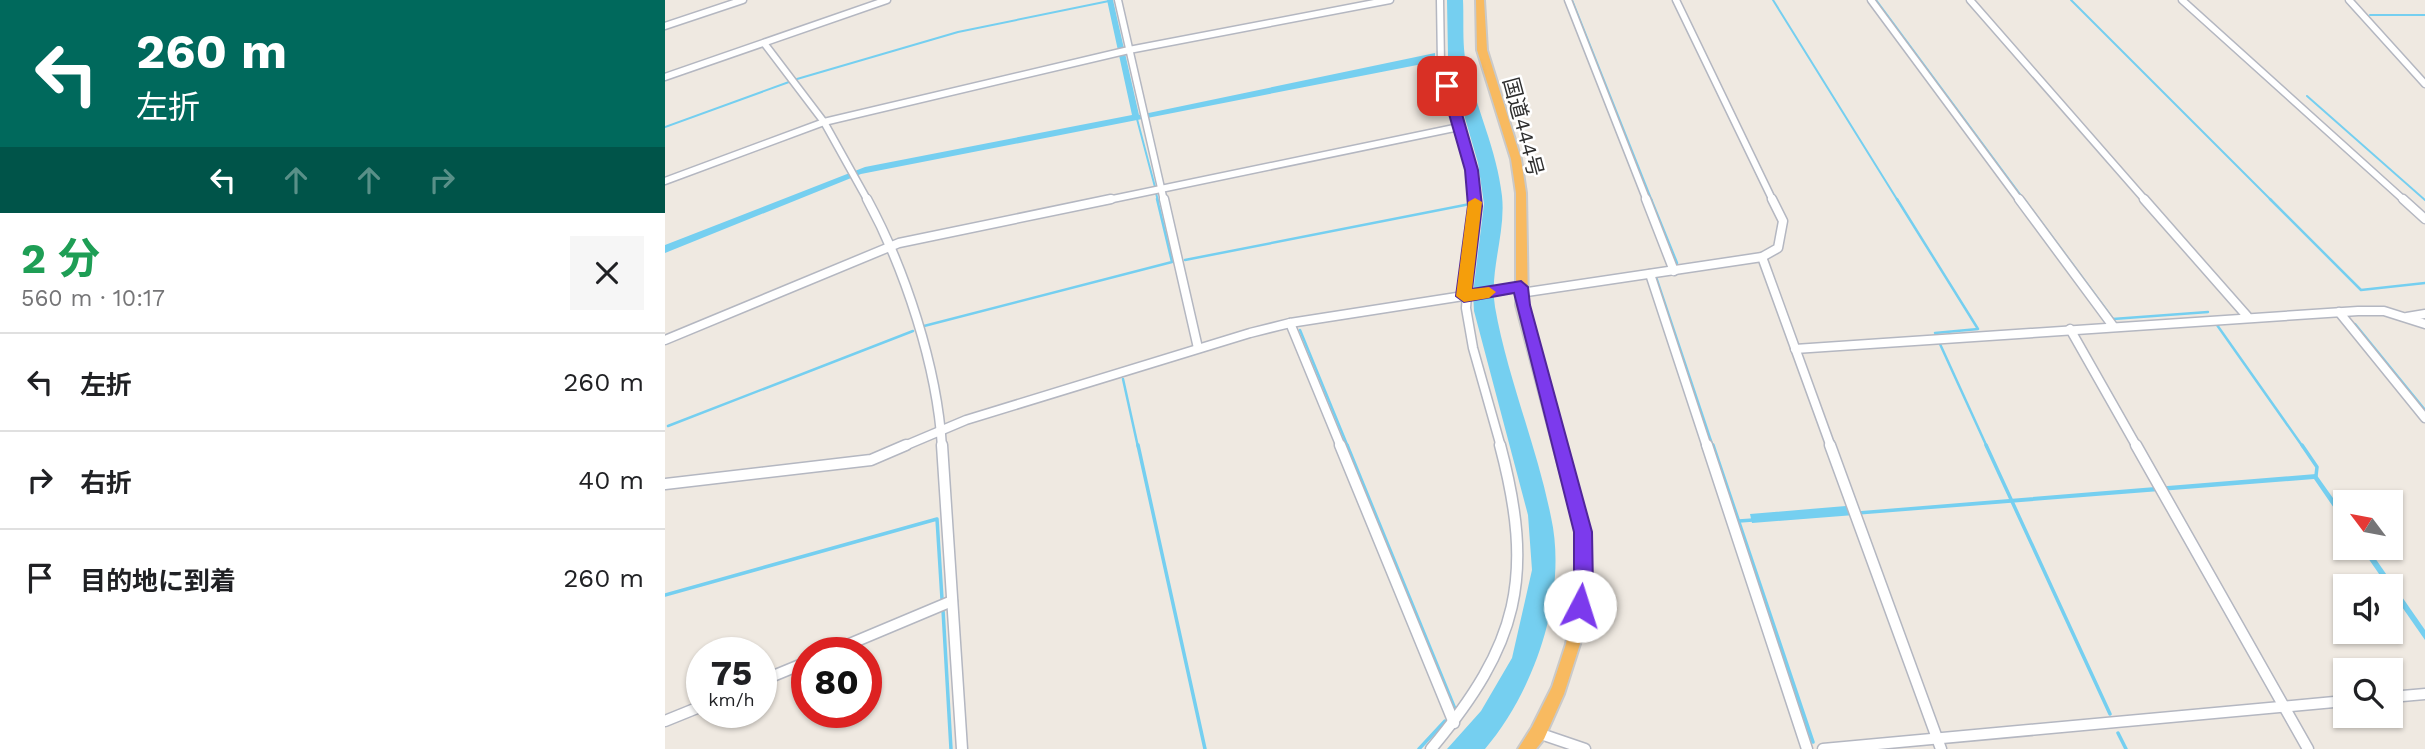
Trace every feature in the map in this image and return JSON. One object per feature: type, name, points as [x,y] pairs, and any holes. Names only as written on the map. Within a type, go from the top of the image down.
[{"type":"highway","name":"国道444号","points":[[1480,0],[1482,50],[1515,159],[1521,193],[1521,290],[1583,532],[1584,588],[1573,644],[1559,689],[1538,733],[1526,749]]},
{"type":"street","points":[[665,26],[743,0]]},
{"type":"street","points":[[665,77],[887,0]]},
{"type":"street","points":[[1118,0],[1124,51],[1144,116],[1198,348]]},
{"type":"street","points":[[665,181],[824,122],[1124,51],[1390,0]]},
{"type":"street","points":[[1431,749],[1472,700],[1499,652],[1512,611],[1520,570],[1517,519],[1465,296],[1475,206],[1472,170],[1441,58],[1440,0]]},
{"type":"street","points":[[1568,0],[1674,271]]},
{"type":"street","points":[[665,484],[871,460],[966,420],[1198,348],[1290,323],[1504,290],[1674,271],[1762,257],[1778,248],[1783,221],[1676,0]]},
{"type":"street","points":[[1871,0],[2113,326]]},
{"type":"street","points":[[1970,0],[2247,316]]},
{"type":"street","points":[[2182,0],[2425,219]]},
{"type":"street","points":[[2349,0],[2425,84]]},
{"type":"street","points":[[764,43],[824,122],[892,245],[925,354],[941,430],[962,749]]},
{"type":"street","points":[[665,340],[892,245],[1459,127]]},
{"type":"street","points":[[1762,257],[1939,745]]},
{"type":"street","points":[[1650,274],[1807,749]]},
{"type":"street","points":[[1795,349],[2247,316],[2339,312],[2384,311],[2425,324]]},
{"type":"street","points":[[2339,312],[2425,418]]},
{"type":"street","points":[[2405,317],[2425,314]]},
{"type":"street","points":[[1290,323],[1454,723]]},
{"type":"street","points":[[2070,329],[2308,749]]},
{"type":"street","points":[[866,637],[952,601]]},
{"type":"street","points":[[2403,696],[2425,694]]},
{"type":"street","points":[[1823,749],[1939,745],[2333,702]]},
{"type":"street","points":[[665,721],[686,712]]},
{"type":"street","points":[[1538,733],[1585,749]]},
{"type":"water","points":[[1107,0],[1113,0],[1139,115],[1435,53],[1435,56],[1448,56],[1447,0],[1463,0],[1466,63],[1496,162],[1502,196],[1502,224],[1494,280],[1495,307],[1545,491],[1555,547],[1551,609],[1543,640],[1519,699],[1485,749],[1447,749],[1481,711],[1512,658],[1532,570],[1528,515],[1474,311],[1473,293],[1484,204],[1478,163],[1448,59],[861,174],[665,253],[665,245],[865,167],[1132,115]]},
{"type":"water","points":[[2316,474],[2333,498],[2333,507],[2314,479],[1752,523],[1750,514],[1846,506],[1849,512]]},
{"type":"water","points":[[2369,560],[2376,560],[2386,574],[2379,574]]},
{"type":"water","points":[[2403,598],[2425,630],[2425,640],[2403,608]]},
{"type":"waterway","points":[[1572,0],[1652,201]]},
{"type":"waterway","points":[[1773,0],[1898,201]]},
{"type":"waterway","points":[[1876,0],[2025,201]]},
{"type":"waterway","points":[[2071,0],[2361,290],[2425,283]]},
{"type":"waterway","points":[[797,79],[958,32],[1109,1]]},
{"type":"waterway","points":[[2370,15],[2425,15]]},
{"type":"waterway","points":[[665,74],[692,65]]},
{"type":"waterway","points":[[665,127],[789,82]]},
{"type":"waterway","points":[[2307,96],[2425,200]]},
{"type":"waterway","points":[[1137,119],[1155,187]]},
{"type":"waterway","points":[[1156,193],[1158,201]]},
{"type":"waterway","points":[[924,326],[1172,262],[1157,199]]},
{"type":"waterway","points":[[1651,199],[1677,263]]},
{"type":"waterway","points":[[1897,199],[1978,329],[1935,333]]},
{"type":"waterway","points":[[2024,199],[2113,319],[2208,312]]},
{"type":"waterway","points":[[1185,260],[1470,204]]},
{"type":"waterway","points":[[1656,277],[1713,447]]},
{"type":"waterway","points":[[2355,324],[2425,410]]},
{"type":"waterway","points":[[2217,325],[2303,447]]},
{"type":"waterway","points":[[1300,330],[1348,447]]},
{"type":"waterway","points":[[668,426],[913,331]]},
{"type":"waterway","points":[[1940,344],[1987,447]]},
{"type":"waterway","points":[[1123,379],[1138,447]]},
{"type":"waterway","points":[[1138,445],[1205,749]]},
{"type":"waterway","points":[[1347,445],[1455,709]]},
{"type":"waterway","points":[[1713,445],[1813,742]]},
{"type":"waterway","points":[[1986,445],[2110,714]]},
{"type":"waterway","points":[[2302,445],[2317,467],[2316,476]]},
{"type":"waterway","points":[[665,595],[937,519],[942,599]]},
{"type":"waterway","points":[[1739,521],[1753,520]]},
{"type":"waterway","points":[[943,610],[951,749]]},
{"type":"waterway","points":[[1419,749],[1445,721]]},
{"type":"waterway","points":[[2118,733],[2126,749]]},
{"type":"slow traffic","points":[[1475,202],[1464,296],[1489,292]]},
{"type":"route","points":[[1447,86],[1472,170],[1475,206],[1464,296],[1521,287],[1523,305],[1583,532],[1584,588],[1580,606]]}]
